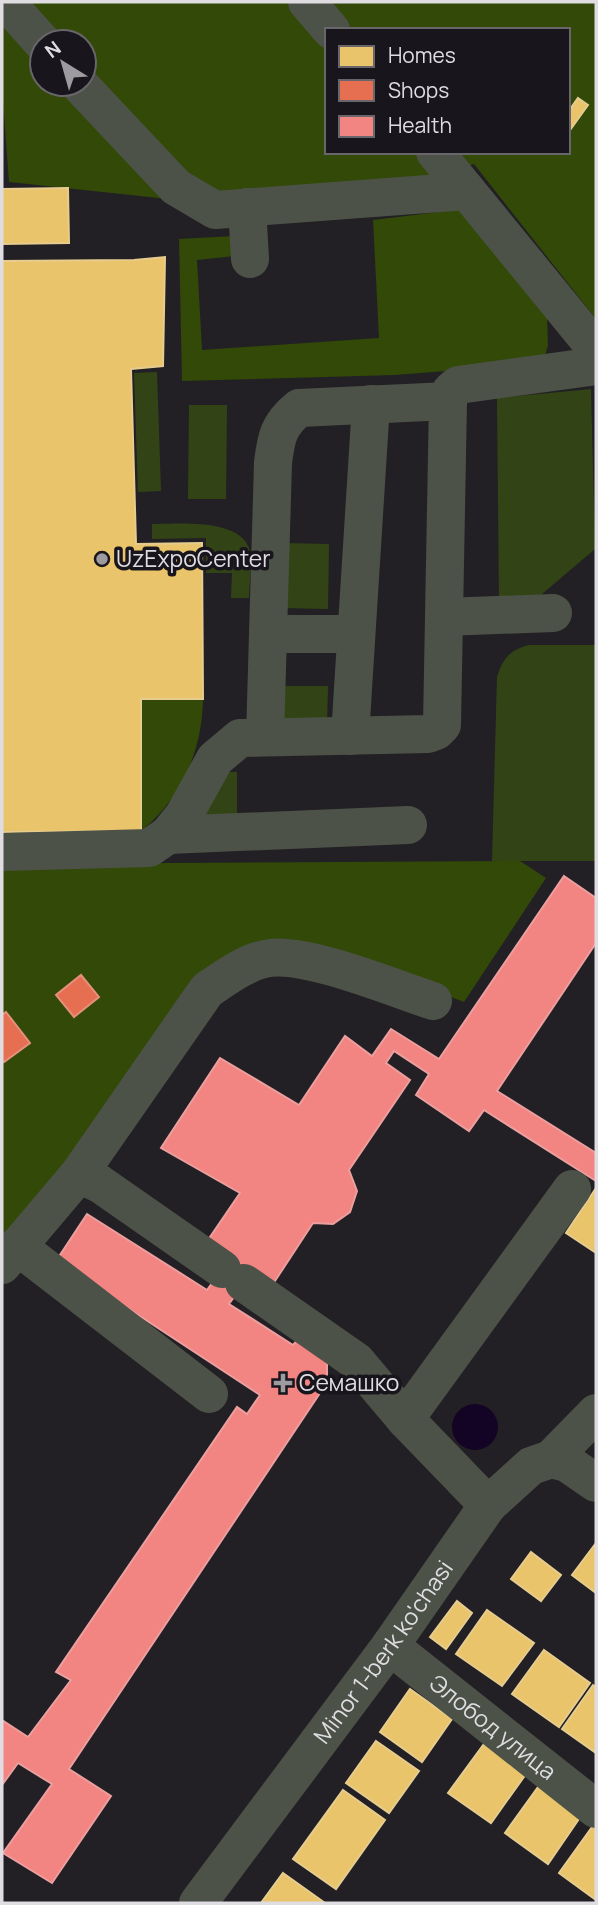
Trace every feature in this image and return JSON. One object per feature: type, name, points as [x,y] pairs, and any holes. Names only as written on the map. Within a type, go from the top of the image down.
[{"type":"street","points":[[6,2],[29,28]]},
{"type":"street","points":[[307,2],[329,28]]},
{"type":"street","points":[[92,98],[176,187],[215,210],[467,191]]},
{"type":"street","points":[[437,154],[596,349]]},
{"type":"street","points":[[247,207],[250,259]]},
{"type":"street","points":[[2,852],[149,848],[168,835],[184,815],[215,759],[240,738],[428,734],[440,729],[448,401],[451,391],[458,385],[596,366]]},
{"type":"street","points":[[265,737],[276,437],[286,419],[299,408],[448,401]]},
{"type":"street","points":[[350,736],[371,404]]},
{"type":"street","points":[[444,617],[553,614]]},
{"type":"street","points":[[268,634],[356,634]]},
{"type":"street","points":[[168,835],[408,825]]},
{"type":"street","points":[[209,1394],[9,1255],[79,1174],[207,990],[237,970],[269,958],[306,960],[433,1002]]},
{"type":"street","points":[[79,1174],[100,1184],[356,1360],[405,1419],[488,1505]]},
{"type":"street","points":[[405,1419],[572,1189]]},
{"type":"street","name":"Minor 1-berk ko'chasi","points":[[198,1903],[390,1646],[488,1505],[531,1466],[551,1459],[596,1413]]},
{"type":"street","points":[[551,1459],[567,1463],[596,1483]]},
{"type":"street","name":"Элобод улица","points":[[390,1646],[596,1809]]},
{"type":"green space","points":[[2,2],[596,2],[596,319],[474,164],[380,188],[224,205],[9,182],[2,88]]},
{"type":"green space","points":[[464,209],[547,317],[548,345],[545,356],[537,364],[395,375],[182,381],[179,239],[235,236],[235,256],[197,260],[202,350],[379,338],[373,220]]},
{"type":"green space","points":[[157,372],[161,491],[138,492],[134,373]]},
{"type":"green space","points":[[591,389],[595,549],[535,600],[499,601],[497,398]]},
{"type":"green space","points":[[189,405],[227,405],[226,499],[188,499]]},
{"type":"green space","points":[[152,524],[220,527],[243,538],[250,553],[249,598],[231,598],[232,573],[206,573],[206,538],[152,539]]},
{"type":"green space","points":[[284,543],[329,544],[328,609],[283,608]]},
{"type":"green space","points":[[529,645],[596,645],[596,861],[492,861],[497,677],[508,656]]},
{"type":"green space","points":[[283,686],[328,686],[327,726],[282,726]]},
{"type":"green space","points":[[141,699],[203,699],[199,737],[187,772],[168,804],[141,831]]},
{"type":"green space","points":[[224,772],[237,772],[237,821],[202,818]]},
{"type":"green space","points":[[520,861],[546,878],[464,1002],[435,991],[271,947],[2,1240],[2,864]]},
{"type":"shaded area","points":[[475,1404],[491,1411],[498,1427],[491,1443],[475,1450],[459,1443],[452,1427],[459,1411]]},
{"type":"building: Homes","points":[[578,98],[588,105],[570,130],[570,109]]},
{"type":"building: Homes","points":[[68,188],[69,243],[2,244],[2,189]]},
{"type":"building: Homes","name":"UzExpoCenter","points":[[165,257],[163,366],[131,369],[136,544],[202,543],[203,699],[141,699],[141,831],[2,832],[2,261],[134,260]]},
{"type":"building: Homes","points":[[596,1188],[596,1253],[566,1233]]},
{"type":"building: Homes","points":[[596,1543],[596,1593],[572,1575]]},
{"type":"building: Homes","points":[[531,1552],[561,1575],[541,1601],[511,1579]]},
{"type":"building: Homes","points":[[457,1601],[472,1613],[446,1649],[430,1637]]},
{"type":"building: Homes","points":[[487,1610],[534,1643],[502,1686],[456,1654]]},
{"type":"building: Homes","points":[[544,1650],[590,1683],[559,1727],[512,1694]]},
{"type":"building: Homes","points":[[593,1685],[596,1687],[596,1753],[562,1729]]},
{"type":"building: Homes","points":[[410,1689],[452,1719],[422,1762],[380,1732]]},
{"type":"building: Homes","points":[[376,1741],[419,1771],[389,1813],[346,1783]]},
{"type":"building: Homes","points":[[484,1744],[526,1774],[491,1823],[448,1793]]},
{"type":"building: Homes","points":[[541,1783],[583,1813],[548,1864],[505,1833]]},
{"type":"building: Homes","points":[[343,1790],[385,1820],[336,1889],[293,1859]]},
{"type":"building: Homes","points":[[595,1823],[596,1825],[596,1900],[559,1873]]},
{"type":"building: Homes","points":[[283,1873],[325,1903],[261,1903]]},
{"type":"building: Shops","points":[[81,975],[99,997],[74,1017],[56,995]]},
{"type":"building: Shops","points":[[6,1012],[30,1043],[4,1062],[2,1015]]},
{"type":"building: Health","name":"Семашко","points":[[564,876],[596,898],[596,943],[497,1091],[596,1153],[596,1181],[484,1110],[469,1131],[416,1095],[429,1074],[394,1051],[386,1063],[410,1080],[349,1170],[357,1191],[350,1212],[333,1224],[313,1223],[273,1284],[252,1272],[229,1304],[293,1345],[300,1337],[321,1351],[327,1364],[327,1380],[69,1769],[111,1796],[52,1883],[3,1853],[52,1784],[18,1763],[2,1785],[2,1720],[28,1737],[71,1680],[56,1672],[237,1407],[247,1414],[260,1395],[56,1261],[87,1214],[207,1290],[231,1257],[206,1243],[240,1193],[161,1148],[220,1058],[299,1105],[345,1036],[372,1056],[391,1029],[439,1059]]},
{"type":"place","name":"UzExpoCenter","points":[[102,559]]},
{"type":"place","name":"Семашко","points":[[283,1383]]}]
